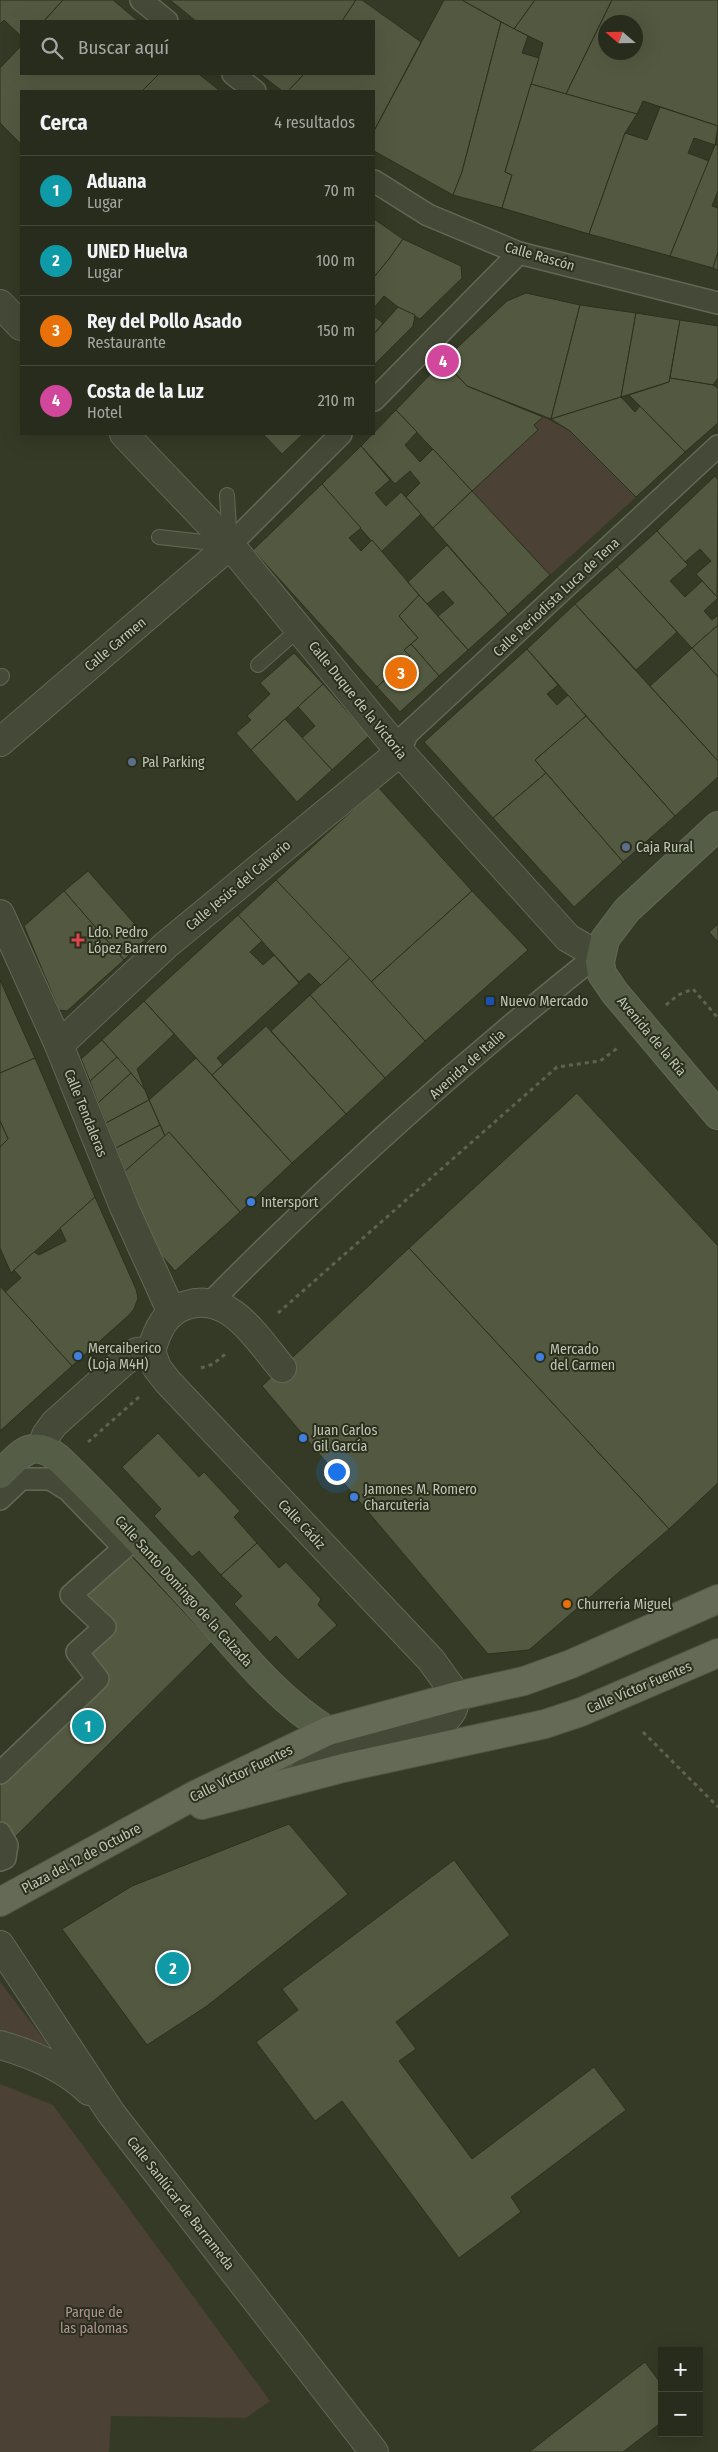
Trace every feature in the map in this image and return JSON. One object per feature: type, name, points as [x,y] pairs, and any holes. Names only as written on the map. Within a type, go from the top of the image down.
[{"type":"main road","name":"Avenida de Italia","points":[[602,951],[605,939],[627,910],[718,826]]},
{"type":"main road","name":"Avenida de la Ría","points":[[602,951],[602,974],[718,1115]]},
{"type":"main road","points":[[0,1474],[24,1452],[32,1448],[42,1448]]},
{"type":"main road","name":"Calle Santo Domingo de la Calzada","points":[[42,1448],[58,1458],[142,1543],[275,1690],[300,1714],[328,1731]]},
{"type":"main road","name":"Calle Víctor Fuentes","points":[[161,1815],[256,1764],[328,1731],[456,1696],[524,1681],[572,1664],[718,1599]]},
{"type":"main road","name":"Calle Víctor Fuentes","points":[[161,1815],[297,1780],[545,1724],[581,1712],[718,1653]]},
{"type":"main road","name":"Plaza del 12 de Octubre","points":[[0,1902],[161,1815]]},
{"type":"street","points":[[141,0],[166,20]]},
{"type":"street","points":[[234,75],[254,90]]},
{"type":"street","name":"Calle Rascón","points":[[375,182],[428,215],[519,253],[718,303]]},
{"type":"street","points":[[375,399],[519,253]]},
{"type":"street","points":[[0,304],[20,325]]},
{"type":"street","name":"Calle Duque de la Victoria","points":[[125,435],[230,545],[400,752],[568,938],[587,949],[602,951]]},
{"type":"street","points":[[230,545],[340,435]]},
{"type":"street","name":"Calle Periodista Luca de Tena","points":[[400,752],[408,734],[718,446]]},
{"type":"street","name":"Calle Carmen","points":[[0,742],[230,545]]},
{"type":"street","name":"Calle Jesús del Calvario","points":[[59,1045],[166,945],[400,752]]},
{"type":"street","name":"Calle Tendaleras","points":[[0,914],[59,1045],[131,1223],[172,1313]]},
{"type":"street","name":"Avenida de Italia","points":[[211,1302],[287,1226],[511,1024],[602,951]]},
{"type":"street","points":[[42,1448],[46,1435],[54,1424],[122,1362],[137,1352],[151,1351],[159,1328],[172,1313],[184,1305],[196,1302],[211,1302],[225,1308],[242,1321],[282,1368]]},
{"type":"street","name":"Calle Cádiz","points":[[151,1351],[157,1368],[174,1388],[431,1660],[456,1696]]},
{"type":"street","points":[[0,1499],[22,1480],[50,1479],[83,1503],[124,1548],[71,1595],[105,1627],[77,1652],[98,1680],[0,1772]]},
{"type":"street","name":"Calle Víctor Fuentes","points":[[297,1780],[308,1768],[326,1757],[354,1747],[393,1740],[428,1730],[441,1722],[452,1711],[456,1696]]},
{"type":"street","points":[[0,1833],[7,1844],[5,1858],[0,1860]]},
{"type":"street","name":"Calle Sanlúcar de Barrameda","points":[[0,1945],[111,2113],[374,2452]]},
{"type":"street","points":[[0,2045],[25,2052],[60,2069],[83,2085],[111,2113]]},
{"type":"lane","points":[[159,536],[230,545],[227,495]]},
{"type":"lane","points":[[258,665],[299,629]]},
{"type":"path","points":[[669,1003],[678,995],[693,989],[718,1018]]},
{"type":"path","points":[[274,1317],[557,1067],[600,1060],[621,1046]]},
{"type":"path","points":[[198,1370],[213,1364],[233,1348]]},
{"type":"path","points":[[82,1447],[141,1395]]},
{"type":"path","points":[[643,1732],[718,1807]]},
{"type":"green space","points":[[543,417],[570,431],[636,497],[550,575],[472,491],[538,430],[534,425]]},
{"type":"green space","points":[[0,1982],[49,2046],[0,2032]]},
{"type":"green space","name":"Parque de las palomas","points":[[0,2084],[53,2105],[270,2401],[246,2418],[111,2416],[109,2452],[0,2452]]},
{"type":"building","points":[[0,0],[63,0],[45,20],[20,20],[20,35],[4,20],[0,24]]},
{"type":"building","points":[[63,0],[113,0],[137,20],[45,20]]},
{"type":"building","points":[[170,0],[356,0],[343,20],[195,20]]},
{"type":"building","points":[[356,0],[362,0],[421,42],[375,129],[375,90],[289,90],[303,75],[375,75],[375,20],[343,20]]},
{"type":"building","points":[[444,0],[462,0],[501,22],[462,172],[453,195],[375,152],[375,129]]},
{"type":"building","points":[[462,0],[535,0],[514,29]]},
{"type":"building","points":[[535,0],[612,0],[605,15],[598,15],[598,29],[566,94],[531,84],[543,43],[514,29]]},
{"type":"building","points":[[612,0],[718,0],[718,126],[643,101],[637,114],[566,94],[598,29],[598,60],[643,60],[643,15],[605,15]]},
{"type":"building","points":[[501,22],[528,36],[522,53],[539,58],[505,172],[512,175],[502,208],[453,195],[462,172]]},
{"type":"building","points":[[20,47],[20,75],[158,75],[143,90],[20,90],[20,143],[0,123],[0,68]]},
{"type":"building","points":[[158,75],[200,75],[219,90],[143,90]]},
{"type":"building","points":[[261,75],[303,75],[289,90],[281,90]]},
{"type":"building","points":[[531,84],[637,114],[625,133],[589,234],[502,208],[512,175],[505,172]]},
{"type":"building","points":[[660,107],[718,126],[715,145],[694,138],[688,153],[709,161],[670,256],[589,234],[625,133],[647,140]]},
{"type":"building","points":[[715,145],[718,145],[718,191],[712,206],[718,208],[718,252],[713,268],[670,256]]},
{"type":"building","points":[[375,220],[403,239],[375,276]]},
{"type":"building","points":[[403,239],[461,266],[462,278],[420,319],[398,307],[384,296],[375,307],[375,276]]},
{"type":"building","points":[[718,252],[718,270],[713,268]]},
{"type":"building","points":[[526,293],[580,305],[551,419],[467,386],[443,361],[507,301]]},
{"type":"building","points":[[580,305],[636,313],[621,397],[551,419]]},
{"type":"building","points":[[398,307],[415,315],[413,326],[375,364],[375,333]]},
{"type":"building","points":[[636,313],[680,320],[669,382],[621,397]]},
{"type":"building","points":[[375,317],[383,323],[375,333]]},
{"type":"building","points":[[680,320],[718,326],[718,378],[713,385],[670,378]]},
{"type":"building","points":[[443,361],[467,386],[543,417],[534,425],[538,430],[472,491],[396,410]]},
{"type":"building","points":[[670,378],[713,385],[718,388],[718,423],[685,452],[629,395],[669,382]]},
{"type":"building","points":[[621,397],[635,412],[640,406],[685,452],[636,497],[570,431],[551,419]]},
{"type":"building","points":[[396,410],[417,432],[405,445],[420,462],[433,449],[472,491],[433,528],[406,497],[420,483],[410,471],[395,484],[361,446],[372,435],[375,435],[375,432]]},
{"type":"building","points":[[264,435],[302,435],[282,454]]},
{"type":"building","points":[[361,446],[390,480],[375,493],[386,506],[401,492],[421,514],[381,552],[322,484]]},
{"type":"building","points":[[715,476],[718,480],[717,597],[696,574],[711,561],[700,549],[685,562],[657,531]]},
{"type":"building","points":[[322,484],[361,528],[349,538],[361,551],[372,540],[419,595],[399,616],[418,638],[404,650],[410,656],[377,687],[253,550]]},
{"type":"building","points":[[472,491],[550,575],[508,614],[433,528]]},
{"type":"building","points":[[657,531],[688,565],[670,581],[685,597],[702,581],[718,598],[704,611],[712,620],[718,615],[718,625],[692,648],[617,567]]},
{"type":"building","points":[[447,545],[508,614],[468,650],[438,616],[454,603],[443,591],[427,604],[408,582]]},
{"type":"building","points":[[617,567],[677,632],[636,670],[575,604]]},
{"type":"building","points":[[419,595],[468,650],[439,676],[411,644],[418,638],[399,616]]},
{"type":"building","points":[[575,604],[718,761],[718,777],[675,816],[527,649]]},
{"type":"building","points":[[718,625],[718,677],[692,648]]},
{"type":"building","points":[[411,644],[439,676],[400,712],[377,687],[410,656],[404,650]]},
{"type":"building","points":[[692,648],[718,677],[718,761],[650,686]]},
{"type":"building","points":[[527,649],[558,685],[547,694],[557,705],[568,695],[586,716],[535,760],[546,773],[493,818],[424,742]]},
{"type":"building","points":[[294,653],[323,684],[251,750],[236,733],[251,720],[247,716],[270,694],[260,683]]},
{"type":"building","points":[[323,684],[369,736],[332,770],[302,738],[315,726],[298,707]]},
{"type":"building","points":[[586,716],[675,816],[623,862],[535,760]]},
{"type":"building","points":[[285,719],[332,770],[297,802],[251,750]]},
{"type":"building","points":[[546,773],[623,862],[574,907],[493,818]]},
{"type":"building","points":[[378,787],[472,891],[371,982],[276,880]]},
{"type":"building","points":[[88,871],[147,938],[124,960],[64,891]]},
{"type":"building","points":[[276,880],[350,958],[321,985],[309,973],[299,982],[238,915]]},
{"type":"building","points":[[64,891],[124,960],[67,1011],[59,1010],[24,926]]},
{"type":"building","points":[[472,891],[528,950],[425,1041],[371,982]]},
{"type":"building","points":[[238,915],[262,941],[250,952],[263,965],[274,955],[299,983],[217,1058],[223,1065],[212,1075],[144,1001]]},
{"type":"building","points":[[718,924],[718,942],[709,932]]},
{"type":"building","points":[[350,958],[425,1041],[385,1078],[310,995]]},
{"type":"building","points":[[0,980],[35,1058],[0,1073]]},
{"type":"building","points":[[310,995],[385,1078],[346,1114],[271,1031]]},
{"type":"building","points":[[144,1001],[174,1034],[137,1069],[145,1090],[102,1040]]},
{"type":"building","points":[[266,1026],[346,1114],[292,1163],[212,1075]]},
{"type":"building","points":[[102,1040],[117,1057],[90,1081],[81,1059]]},
{"type":"building","points":[[117,1057],[131,1073],[98,1103],[90,1081]]},
{"type":"building","points":[[35,1058],[95,1197],[11,1273],[0,1248],[0,1147],[8,1139],[0,1121],[0,1073]]},
{"type":"building","points":[[196,1058],[292,1163],[240,1212],[169,1132],[165,1136],[149,1100]]},
{"type":"building","points":[[131,1073],[145,1090],[149,1100],[106,1123],[98,1103]]},
{"type":"building","points":[[577,1093],[718,1246],[718,1483],[669,1529],[409,1248]]},
{"type":"building","points":[[149,1100],[160,1125],[116,1148],[106,1123]]},
{"type":"building","points":[[0,1121],[8,1139],[0,1147]]},
{"type":"building","points":[[160,1125],[165,1136],[125,1171],[116,1148]]},
{"type":"building","points":[[169,1132],[240,1212],[175,1271],[156,1249],[125,1171]]},
{"type":"building","points":[[95,1197],[136,1289],[138,1298],[134,1309],[129,1315],[72,1366],[5,1292],[21,1278],[14,1270],[34,1252],[39,1255],[66,1241],[60,1228]]},
{"type":"building","points":[[409,1248],[669,1529],[529,1650],[488,1654],[262,1386]]},
{"type":"building","points":[[0,1286],[72,1366],[0,1431]]},
{"type":"building","points":[[158,1433],[199,1477],[204,1472],[240,1511],[234,1517],[257,1543],[221,1575],[199,1551],[192,1557],[154,1516],[161,1509],[122,1467]]},
{"type":"building","points":[[257,1543],[279,1568],[286,1562],[321,1599],[318,1605],[337,1625],[298,1660],[276,1636],[270,1642],[234,1604],[242,1596],[221,1575]]},
{"type":"building","points":[[124,1548],[212,1642],[7,1845],[0,1833],[0,1773],[98,1679],[77,1652],[105,1627],[71,1595]]},
{"type":"building","points":[[289,1824],[348,1894],[207,2006],[147,2045],[62,1929],[132,1886]]},
{"type":"building","points":[[454,1860],[510,1935],[396,2022],[416,2049],[399,2061],[472,2159],[594,2067],[626,2110],[511,2197],[521,2212],[459,2258],[342,2101],[315,2121],[256,2042],[298,2010],[282,1989]]},
{"type":"building","points":[[645,2362],[658,2380],[658,2425],[623,2452],[529,2452]]},
{"type":"place","name":"Costa de la Luz","points":[[443,361]]},
{"type":"place","name":"Rey del Pollo Asado","points":[[401,673]]},
{"type":"place","name":"Pal Parking","points":[[132,762]]},
{"type":"place","name":"Caja Rural","points":[[626,847]]},
{"type":"place","name":"Ldo. Pedro López Barrero","points":[[78,940]]},
{"type":"place","name":"Nuevo Mercado","points":[[490,1001]]},
{"type":"place","name":"Intersport","points":[[251,1202]]},
{"type":"place","name":"Mercaiberico (Loja M4H)","points":[[78,1356]]},
{"type":"place","name":"Mercado del Carmen","points":[[540,1357]]},
{"type":"place","name":"Juan Carlos Gil García","points":[[303,1438]]},
{"type":"place","name":"Jamones M. Romero Charcuteria","points":[[354,1497]]},
{"type":"place","name":"Churrería Miguel","points":[[567,1604]]},
{"type":"place","name":"Aduana","points":[[88,1726]]},
{"type":"place","name":"UNED Huelva","points":[[173,1968]]}]
